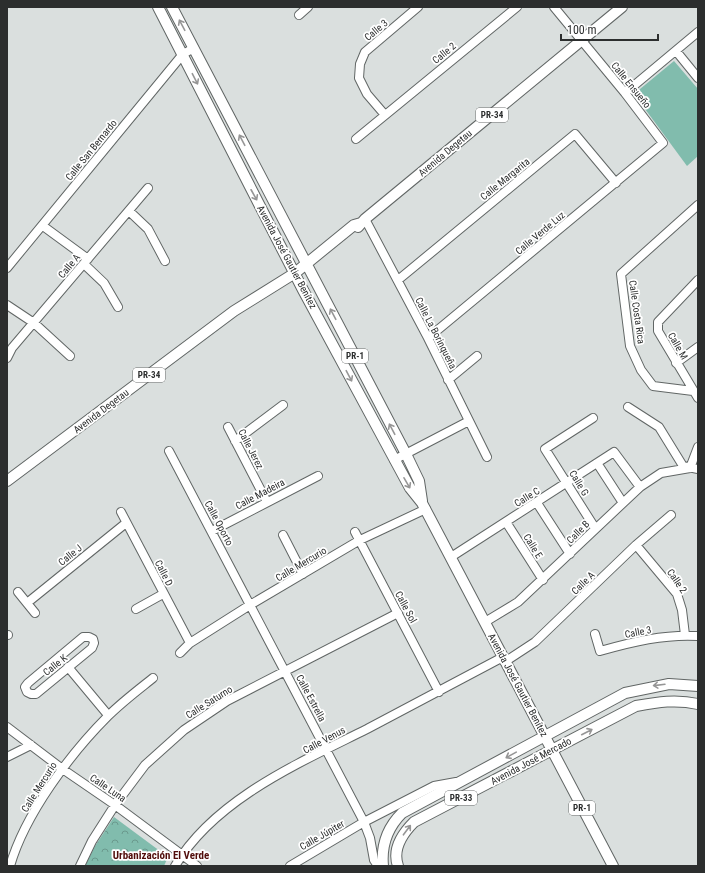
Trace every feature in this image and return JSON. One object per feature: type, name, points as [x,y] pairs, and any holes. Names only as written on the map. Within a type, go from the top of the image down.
[{"type":"main road","name":"Avenida José Gautier Benítez","points":[[158,7],[295,274],[394,460],[410,488],[424,506],[545,736],[596,838],[613,866]]},
{"type":"main road","name":"Avenida José Gautier Benítez","points":[[172,7],[406,454],[419,481],[424,506]]},
{"type":"main road","name":"Avenida Degetau","points":[[308,266],[332,243],[363,221],[622,7]]},
{"type":"main road","name":"Avenida Degetau","points":[[7,481],[234,311],[308,266],[356,230],[363,221]]},
{"type":"main road","points":[[298,247],[314,253],[332,243]]},
{"type":"main road","name":"Avenida José Mercado","points":[[383,866],[384,842],[393,822],[402,813],[625,693],[669,684],[698,686]]},
{"type":"main road","name":"Avenida José Mercado","points":[[398,866],[397,847],[406,830],[414,822],[636,706],[663,701],[682,700],[698,704]]},
{"type":"street","points":[[299,15],[308,7]]},
{"type":"street","name":"Calle 3","points":[[385,115],[367,94],[359,78],[360,64],[365,52],[418,7]]},
{"type":"street","name":"Calle 2","points":[[356,139],[516,7]]},
{"type":"street","name":"Calle Ensueño","points":[[554,7],[664,143]]},
{"type":"street","points":[[625,93],[698,32]]},
{"type":"street","name":"Calle San Bernardo","points":[[7,268],[183,54],[194,48]]},
{"type":"street","points":[[676,51],[698,78]]},
{"type":"street","name":"Calle Margarita","points":[[398,280],[576,134],[616,183]]},
{"type":"street","name":"Calle Verde Luz","points":[[428,338],[664,143]]},
{"type":"street","name":"Calle A","points":[[7,358],[12,348],[148,188]]},
{"type":"street","name":"Calle Costa Rica","points":[[693,391],[653,386],[641,370],[630,346],[621,274],[698,205]]},
{"type":"street","points":[[128,211],[148,229],[165,261]]},
{"type":"street","name":"Calle La Borinqueña","points":[[363,221],[398,280],[487,456]]},
{"type":"street","points":[[43,226],[86,262],[104,283],[118,307]]},
{"type":"street","name":"Calle M","points":[[698,280],[658,322],[658,331],[698,398]]},
{"type":"street","points":[[7,305],[34,323],[70,356]]},
{"type":"street","points":[[676,363],[698,347]]},
{"type":"street","points":[[448,380],[477,356]]},
{"type":"street","points":[[235,441],[283,405]]},
{"type":"street","points":[[628,407],[658,427],[683,466],[694,468],[698,447]]},
{"type":"street","name":"Calle G","points":[[593,418],[545,449],[595,528]]},
{"type":"street","points":[[394,460],[469,421]]},
{"type":"street","name":"Calle Jerez","points":[[228,427],[267,502]]},
{"type":"street","name":"Calle Oporto","points":[[169,451],[250,605]]},
{"type":"street","name":"Calle C","points":[[451,557],[567,484],[614,452],[640,487]]},
{"type":"street","points":[[597,463],[623,503]]},
{"type":"street","name":"Calle B","points":[[485,622],[518,602],[640,487],[661,473],[694,468]]},
{"type":"street","name":"Calle Madeira","points":[[212,531],[318,476]]},
{"type":"street","points":[[537,503],[570,554]]},
{"type":"street","name":"Calle Mercurio","points":[[180,653],[190,643],[250,605],[360,540],[424,506]]},
{"type":"street","name":"Calle D","points":[[121,512],[190,643]]},
{"type":"street","name":"Calle A","points":[[504,659],[535,642],[636,545],[671,515]]},
{"type":"street","name":"Calle E","points":[[506,522],[543,580]]},
{"type":"street","name":"Calle J","points":[[27,603],[126,523]]},
{"type":"street","name":"Calle Sol","points":[[355,532],[439,692]]},
{"type":"street","points":[[282,535],[303,574]]},
{"type":"street","name":"Calle 2","points":[[636,545],[677,594],[682,610],[685,635]]},
{"type":"street","points":[[18,592],[35,613]]},
{"type":"street","points":[[136,609],[163,594]]},
{"type":"street","name":"Calle Estrella","points":[[250,605],[364,822],[370,838],[374,860],[378,866]]},
{"type":"street","name":"Calle Saturno","points":[[80,866],[92,841],[115,805],[145,765],[184,730],[227,701],[398,613]]},
{"type":"street","name":"Calle 3","points":[[595,634],[600,651],[641,640],[685,635],[698,636]]},
{"type":"street","name":"Calle K","points":[[84,637],[93,639],[94,643],[92,648],[68,667],[36,694],[27,692],[25,687],[28,683],[84,637]]},
{"type":"street","name":"Calle Venus","points":[[175,866],[182,854],[209,825],[254,789],[327,749],[504,659]]},
{"type":"street","points":[[68,667],[108,715]]},
{"type":"street","name":"Calle Mercurio","points":[[10,866],[32,817],[61,768],[108,715],[152,678]]},
{"type":"street","name":"Calle Luna","points":[[7,728],[197,866]]},
{"type":"street","points":[[7,757],[31,745]]},
{"type":"street","name":"Calle Júpiter","points":[[290,866],[364,822],[434,786],[463,780]]},
{"type":"green space","points":[[674,61],[698,89],[698,156],[687,166],[634,94]]},
{"type":"green space","points":[[114,817],[168,857],[164,866],[85,866],[95,846]]},
{"type":"district","name":"Urbanización El Verde","points":[[161,855]]}]
